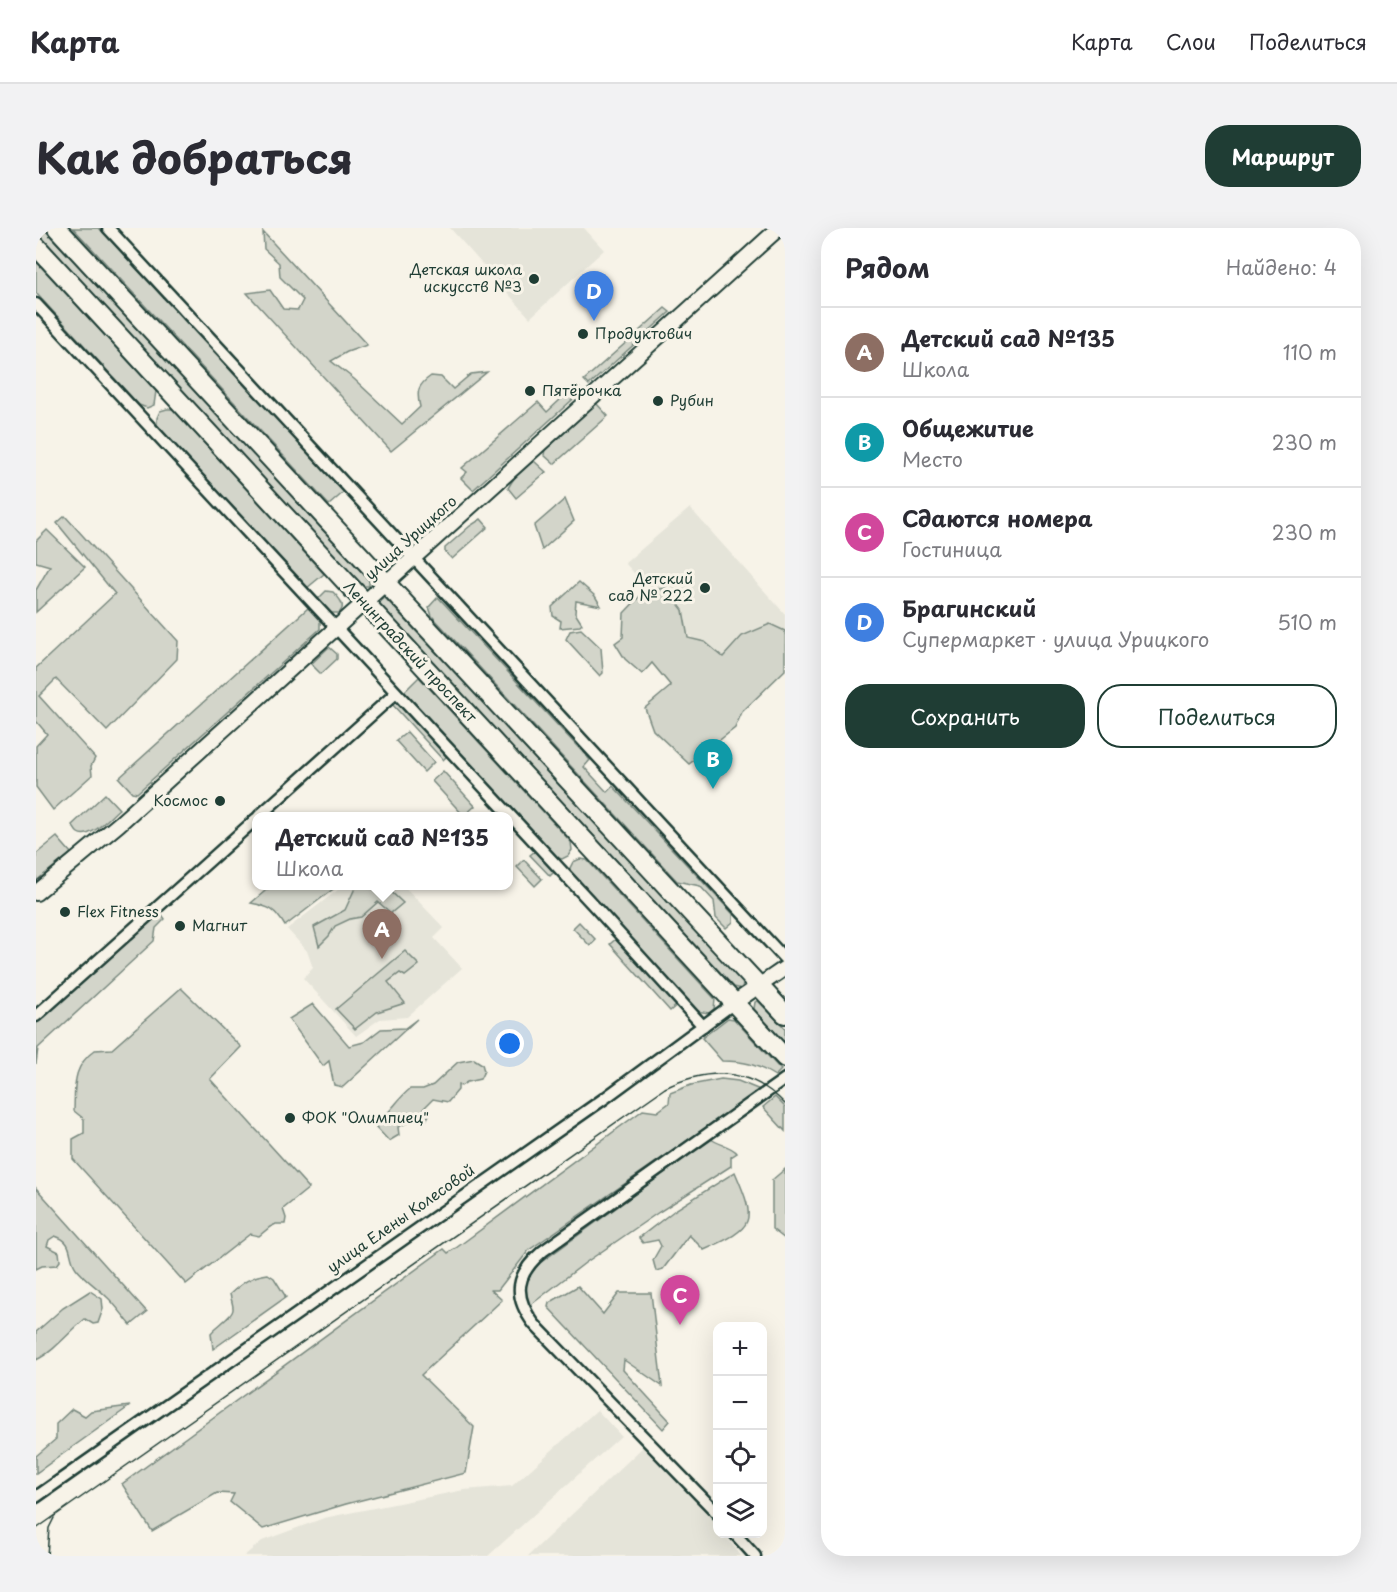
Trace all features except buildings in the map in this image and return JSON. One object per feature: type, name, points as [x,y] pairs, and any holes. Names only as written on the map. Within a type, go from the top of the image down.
[{"type":"main road","name":"Ленинградский проспект","points":[[57,228],[785,1014]]},
{"type":"main road","name":"Ленинградский проспект","points":[[36,246],[785,1058]]},
{"type":"street","points":[[108,228],[785,959]]},
{"type":"street","name":"улица Урицкого","points":[[36,893],[119,824],[779,228]]},
{"type":"street","points":[[36,304],[507,812]]},
{"type":"street","points":[[265,812],[396,693]]},
{"type":"street","points":[[513,819],[703,1026]]},
{"type":"street","points":[[36,1016],[252,823]]},
{"type":"street","name":"улица Елены Колесовой","points":[[36,1497],[605,1098],[785,968]]},
{"type":"street","points":[[713,1510],[534,1324],[523,1306],[520,1281],[527,1265],[543,1251],[785,1079]]},
{"type":"street","points":[[740,1538],[756,1556]]},
{"type":"shaded area","points":[[36,228],[43,228],[369,580],[369,586],[362,586],[36,233]]},
{"type":"shaded area","points":[[73,228],[99,228],[345,491],[329,505]]},
{"type":"shaded area","name":"Детская школа искусств №3","points":[[450,228],[584,228],[604,250],[530,318]]},
{"type":"shaded area","points":[[263,232],[367,345],[331,361],[354,379],[402,424],[420,407],[419,389],[423,382],[431,376],[441,377],[453,389],[471,374],[487,372],[391,451],[247,293],[270,290],[283,309],[298,310],[303,300],[280,277],[279,263],[264,249]]},
{"type":"shaded area","points":[[36,260],[156,391],[154,405],[147,408],[139,405],[36,293]]},
{"type":"shaded area","points":[[665,308],[670,312],[589,385],[584,380]]},
{"type":"shaded area","points":[[576,385],[582,391],[473,490],[461,478],[467,472],[462,468],[538,402],[547,412]]},
{"type":"shaded area","points":[[596,403],[608,416],[554,464],[544,455],[545,449]]},
{"type":"shaded area","points":[[173,409],[324,574],[307,588],[157,425],[160,411]]},
{"type":"shaded area","points":[[534,461],[546,472],[516,498],[508,488],[522,469]]},
{"type":"shaded area","points":[[565,499],[574,521],[542,550],[534,526]]},
{"type":"shaded area","name":"Детский сад № 222","points":[[690,508],[785,614],[785,664],[746,698],[625,563]]},
{"type":"shaded area","points":[[65,516],[178,641],[177,659],[107,731],[56,679],[39,696],[95,758],[91,766],[92,775],[53,810],[36,787],[36,746],[47,734],[36,721],[36,668],[115,594],[57,523]]},
{"type":"shaded area","points":[[481,519],[488,527],[452,559],[445,552],[445,548]]},
{"type":"shaded area","points":[[47,530],[85,567],[36,612],[36,590],[50,566],[36,562],[36,541]]},
{"type":"shaded area","points":[[579,582],[595,596],[601,606],[576,601],[575,613],[582,624],[560,628],[561,621],[553,616],[552,607]]},
{"type":"shaded area","points":[[666,588],[683,610],[688,638],[705,642],[723,657],[742,636],[770,624],[785,631],[785,670],[742,712],[735,728],[689,764],[653,730],[645,708],[671,686],[652,663],[642,674],[625,659],[615,643],[623,637],[624,613],[645,591]]},
{"type":"shaded area","points":[[326,591],[333,592],[341,602],[342,608],[339,613],[329,613],[317,600]]},
{"type":"shaded area","points":[[438,597],[590,760],[584,767],[607,792],[613,786],[733,914],[733,922],[726,928],[716,918],[714,901],[700,886],[677,881],[432,616],[429,607]]},
{"type":"shaded area","points":[[383,598],[743,982],[742,989],[734,987],[380,606],[379,603]]},
{"type":"shaded area","points":[[308,608],[320,621],[320,629],[137,793],[132,792],[119,778]]},
{"type":"shaded area","points":[[581,629],[601,648],[603,673],[600,676],[566,639],[570,631]]},
{"type":"shaded area","points":[[329,647],[337,654],[337,659],[321,674],[311,664]]},
{"type":"shaded area","points":[[419,677],[571,842],[572,850],[568,856],[562,859],[555,857],[404,692]]},
{"type":"shaded area","points":[[396,700],[447,756],[443,760],[392,704]]},
{"type":"shaded area","points":[[407,732],[434,762],[424,772],[396,741]]},
{"type":"shaded area","points":[[443,771],[475,806],[468,812],[460,812],[432,781]]},
{"type":"shaded area","points":[[105,794],[119,809],[94,831],[83,835],[78,833],[72,825]]},
{"type":"shaded area","points":[[57,837],[71,853],[36,881],[36,854]]},
{"type":"shaded area","points":[[535,851],[555,871],[550,876],[530,855]]},
{"type":"shaded area","points":[[580,859],[587,860],[715,999],[714,1009],[709,1013],[696,1011],[571,875],[570,868],[573,862]]},
{"type":"shaded area","points":[[524,860],[542,879],[535,886],[517,867]]},
{"type":"shaded area","points":[[266,890],[332,890],[285,926],[271,910],[251,903]]},
{"type":"shaded area","points":[[338,890],[408,890],[444,928],[434,938],[462,968],[407,1017],[380,1019],[356,1036],[303,978],[313,968],[307,951],[287,929]]},
{"type":"shaded area","points":[[354,890],[389,890],[403,903],[391,913],[378,902],[361,917],[335,926],[319,946],[314,927],[345,910]]},
{"type":"shaded area","points":[[160,912],[165,919],[156,928],[154,941],[38,1048],[36,1064],[36,1023]]},
{"type":"shaded area","points":[[579,922],[596,940],[590,946],[573,928]]},
{"type":"shaded area","points":[[618,937],[678,1004],[670,1011],[610,944]]},
{"type":"shaded area","points":[[405,951],[419,965],[405,976],[400,973],[388,982],[405,1003],[377,1012],[355,1029],[336,1009]]},
{"type":"shaded area","points":[[181,988],[241,1047],[210,1079],[309,1188],[283,1209],[285,1224],[276,1224],[259,1236],[250,1234],[186,1284],[73,1159],[73,1139],[84,1133],[84,1119],[74,1111],[76,1077],[82,1063],[95,1050],[112,1049]]},
{"type":"shaded area","points":[[758,1001],[785,1028],[785,1043],[754,1009],[755,1002]]},
{"type":"shaded area","points":[[313,1004],[349,1046],[364,1042],[381,1029],[405,1028],[417,1019],[343,1087],[334,1085],[329,1061],[323,1066],[289,1019]]},
{"type":"shaded area","points":[[728,1018],[734,1019],[781,1070],[775,1076],[750,1064],[722,1061],[702,1038]]},
{"type":"shaded area","points":[[474,1059],[482,1064],[484,1071],[480,1079],[458,1085],[458,1090],[448,1102],[433,1099],[424,1108],[429,1115],[426,1120],[419,1117],[398,1127],[399,1135],[389,1141],[376,1127],[378,1121],[410,1089],[423,1089],[433,1085],[458,1062]]},
{"type":"shaded area","points":[[721,1079],[738,1081],[760,1090],[529,1250],[498,1290],[491,1290],[502,1300],[421,1375],[474,1427],[466,1473],[346,1504],[263,1529],[230,1502],[234,1494],[217,1493],[152,1531],[122,1484],[444,1249],[448,1253],[456,1248],[643,1110],[657,1112],[669,1103],[670,1093],[691,1085]]},
{"type":"shaded area","points":[[775,1097],[785,1107],[785,1131],[763,1107]]},
{"type":"shaded area","points":[[711,1139],[737,1153],[731,1157],[731,1166],[585,1263],[528,1307],[524,1289],[532,1272],[540,1263]]},
{"type":"shaded area","points":[[785,1169],[785,1239],[772,1229],[772,1180]]},
{"type":"shaded area","points":[[735,1172],[747,1202],[747,1222],[742,1229],[704,1250],[689,1235],[663,1269],[656,1271],[653,1260],[661,1246],[658,1240],[643,1243],[639,1238],[675,1210]]},
{"type":"shaded area","points":[[36,1188],[147,1312],[131,1325],[110,1300],[76,1268],[68,1246],[61,1239],[55,1236],[49,1240],[47,1246],[59,1252],[60,1261],[57,1265],[42,1266],[36,1269]]},
{"type":"shaded area","points":[[268,1274],[274,1278],[286,1297],[213,1349],[211,1333],[233,1311],[230,1294],[247,1281]]},
{"type":"shaded area","points":[[578,1286],[603,1314],[619,1293],[651,1293],[662,1386],[624,1360],[623,1370],[670,1421],[663,1429],[548,1307],[549,1303]]},
{"type":"shaded area","points":[[90,1291],[102,1299],[103,1309],[98,1323],[93,1324],[85,1319],[56,1346],[36,1360],[36,1332],[63,1308]]},
{"type":"shaded area","points":[[130,1406],[36,1473],[36,1456],[56,1439],[56,1424],[72,1409],[85,1416],[91,1411]]},
{"type":"shaded area","points":[[597,1410],[621,1436],[488,1556],[244,1556],[262,1541],[324,1518],[464,1490],[512,1486]]},
{"type":"shaded area","points":[[644,1446],[713,1521],[713,1538],[727,1538],[741,1556],[528,1556]]},
{"type":"tram line","points":[[36,1529],[665,1088],[697,1076],[728,1074],[758,1083],[785,1104]]},
{"type":"tram line","points":[[47,1556],[49,1528],[54,1518]]},
{"type":"place","name":"Детская школа искусств №3","points":[[534,279]]},
{"type":"place","name":"Брагинский","points":[[594,321]]},
{"type":"place","name":"Продуктович","points":[[583,334]]},
{"type":"place","name":"Пятёрочка","points":[[530,391]]},
{"type":"place","name":"Рубин","points":[[658,401]]},
{"type":"place","name":"Детский сад № 222","points":[[705,588]]},
{"type":"place","name":"Общежитие","points":[[713,789]]},
{"type":"place","name":"Космос","points":[[220,801]]},
{"type":"place","name":"Flex Fitness","points":[[65,912]]},
{"type":"place","name":"Магнит","points":[[180,926]]},
{"type":"place","name":"Детский сад №135","points":[[382,959]]},
{"type":"place","name":"ФОК \"Олимпиец\"","points":[[290,1118]]},
{"type":"place","name":"Сдаются номера","points":[[680,1325]]}]
